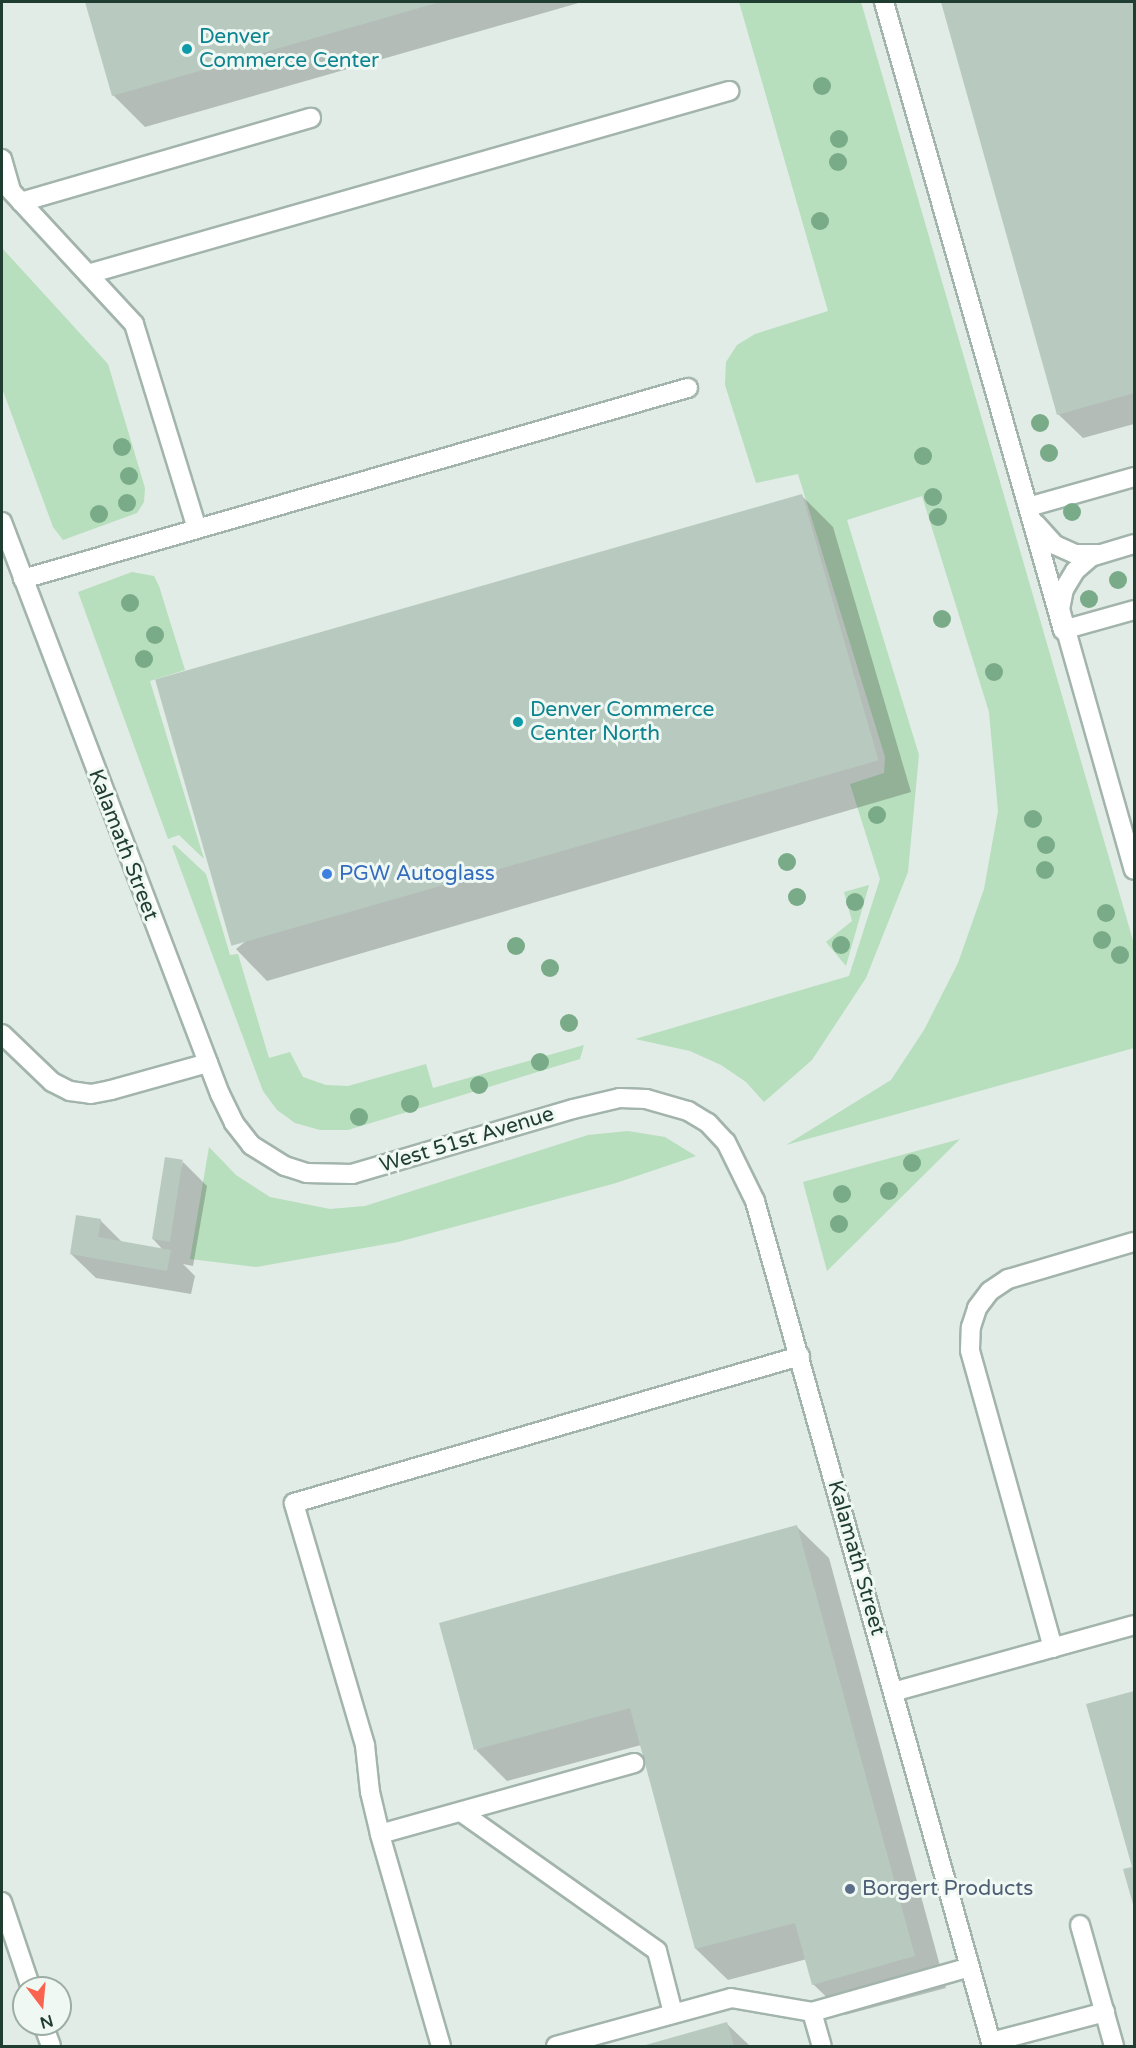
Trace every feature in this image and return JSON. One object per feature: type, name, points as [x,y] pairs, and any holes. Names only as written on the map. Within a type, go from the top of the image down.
[{"type":"street","points":[[884,2],[1063,630],[1134,870]]},
{"type":"street","points":[[88,274],[729,91]]},
{"type":"street","points":[[21,202],[311,118]]},
{"type":"street","points":[[2,159],[11,192],[134,324],[197,529]]},
{"type":"street","points":[[22,579],[688,388]]},
{"type":"street","points":[[1029,510],[1134,477]]},
{"type":"street","points":[[1029,510],[1040,532],[1055,545],[1075,554],[1103,553]]},
{"type":"street","name":"Kalamath Street","points":[[2,522],[208,1063],[234,1124],[250,1145],[266,1156]]},
{"type":"street","points":[[1063,630],[1060,609],[1064,589],[1075,571],[1103,553],[1134,543]]},
{"type":"street","points":[[1063,630],[1134,610]]},
{"type":"street","points":[[2,1034],[52,1082],[70,1092],[91,1094],[111,1090],[208,1063]]},
{"type":"street","name":"West 51st Avenue","points":[[266,1156],[306,1173],[352,1174],[596,1102],[637,1098],[669,1103]]},
{"type":"street","name":"Kalamath Street","points":[[669,1103],[708,1123],[736,1158],[755,1202],[992,2044]]},
{"type":"street","points":[[1053,1648],[970,1350],[971,1327],[977,1308],[990,1291],[1008,1279],[1134,1242]]},
{"type":"street","points":[[441,2046],[380,1834],[370,1792],[365,1745],[294,1503],[800,1356]]},
{"type":"street","points":[[893,1692],[1134,1625]]},
{"type":"street","points":[[380,1834],[634,1763]]},
{"type":"street","points":[[461,1812],[657,1951],[673,2013]]},
{"type":"street","points":[[2,1902],[27,1976]]},
{"type":"street","points":[[1080,1925],[1114,2046]]},
{"type":"street","points":[[556,2046],[730,1998],[812,2012],[970,1967]]},
{"type":"street","points":[[812,2012],[822,2046]]},
{"type":"street","points":[[992,2044],[1105,2012]]},
{"type":"green space","points":[[739,2],[861,2],[1134,944],[1134,1048],[786,1145],[891,1080],[924,1030],[958,963],[984,889],[998,811],[989,712],[922,496],[847,520],[919,755],[908,872],[866,978],[812,1060],[764,1102],[746,1082],[721,1065],[690,1051],[635,1039],[849,976],[880,879],[850,784],[884,773],[885,757],[798,474],[756,483],[725,385],[726,362],[737,345],[755,334],[828,311]]},
{"type":"green space","points":[[2,248],[108,364],[145,488],[144,502],[137,513],[63,540],[53,527],[2,388]]},
{"type":"green space","points":[[132,572],[154,576],[185,670],[150,681],[204,859],[179,835],[168,839],[78,592]]},
{"type":"green space","points":[[175,845],[206,874],[230,955],[238,954],[269,1058],[290,1052],[303,1077],[326,1085],[348,1086],[426,1064],[433,1088],[584,1045],[580,1059],[348,1130],[320,1130],[295,1123],[277,1110],[263,1091],[172,846]]},
{"type":"green space","points":[[869,885],[846,966],[826,942],[852,921],[844,892]]},
{"type":"green space","points":[[628,1131],[665,1137],[696,1156],[616,1183],[398,1242],[256,1267],[190,1259],[209,1147],[236,1175],[270,1197],[330,1209],[365,1206],[588,1135]]},
{"type":"green space","points":[[960,1139],[827,1271],[803,1182]]},
{"type":"building","name":"Denver Commerce Center","points":[[85,2],[440,2],[112,96]]},
{"type":"building","points":[[941,2],[1134,2],[1134,393],[1057,415]]},
{"type":"building","name":"Denver Commerce Center North","points":[[802,494],[878,760],[231,946],[155,680]]},
{"type":"building","points":[[165,1157],[183,1160],[170,1242],[152,1239]]},
{"type":"building","points":[[76,1215],[101,1219],[98,1237],[171,1250],[167,1271],[70,1254]]},
{"type":"building","points":[[797,1525],[915,1956],[812,1985],[795,1923],[695,1949],[630,1708],[474,1750],[439,1623]]},
{"type":"building","points":[[1134,1691],[1134,1908],[1123,1869],[1132,1867],[1086,1704]]},
{"type":"building","points":[[727,2022],[734,2046],[642,2046]]},
{"type":"place","name":"Denver Commerce Center","points":[[187,49]]},
{"type":"place","name":"Denver Commerce Center North","points":[[518,722]]},
{"type":"place","name":"PGW Autoglass","points":[[327,874]]},
{"type":"place","name":"Borgert Products","points":[[850,1889]]}]
